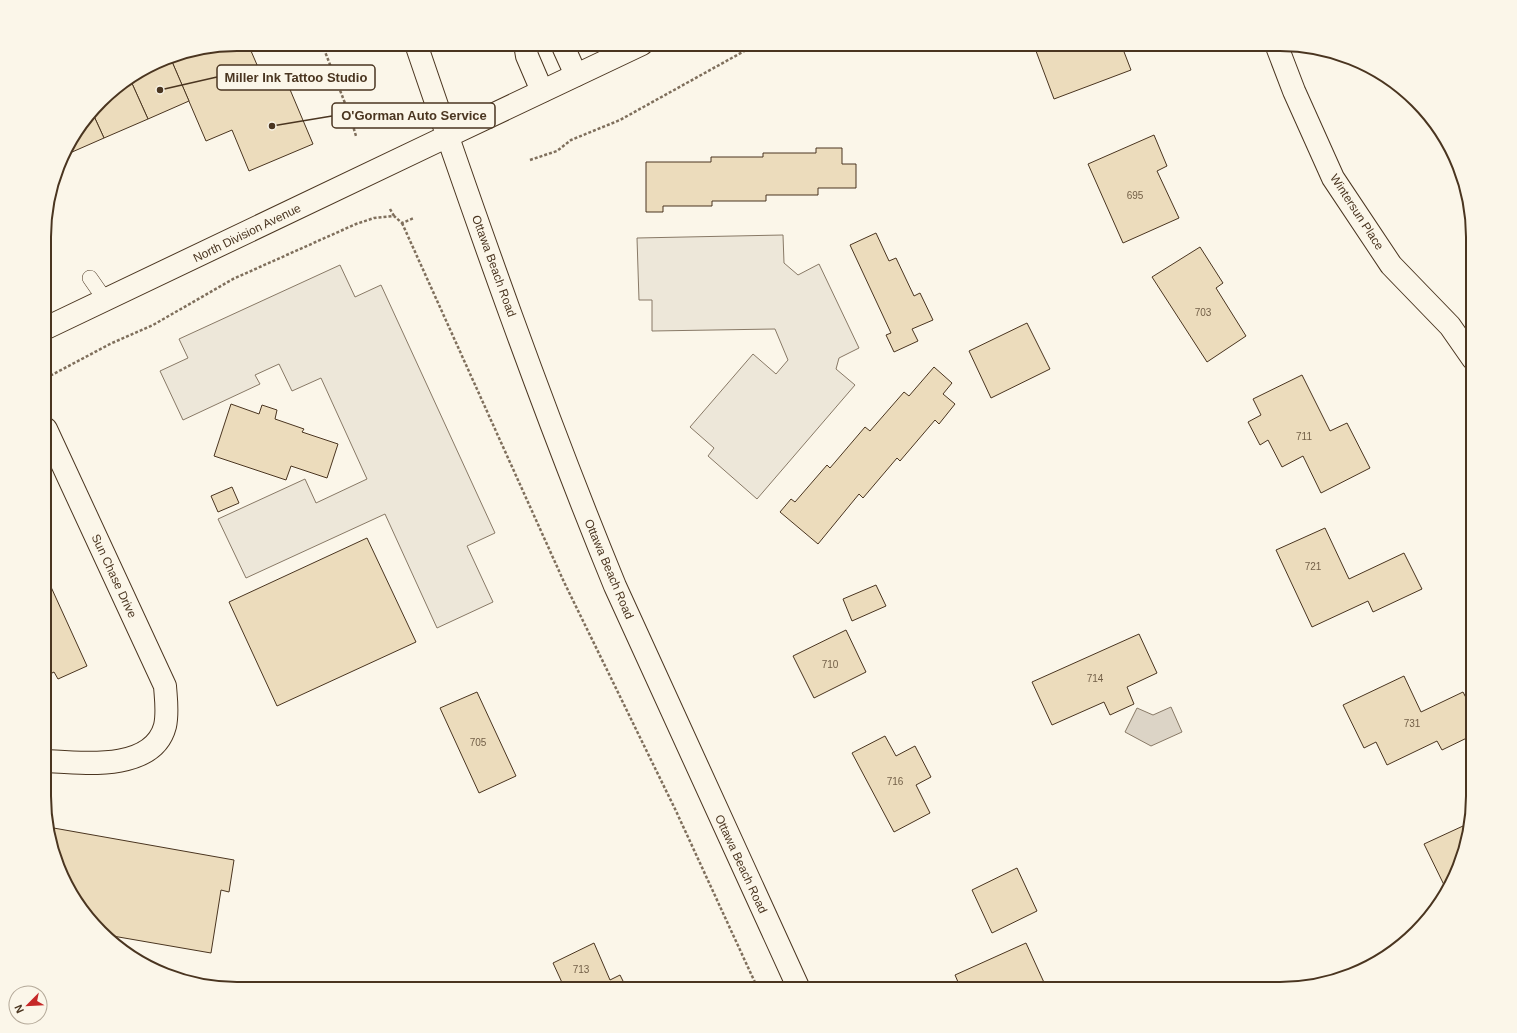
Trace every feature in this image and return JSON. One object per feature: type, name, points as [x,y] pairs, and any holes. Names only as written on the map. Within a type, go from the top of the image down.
[{"type":"street","name":"Ottawa Beach Road","points":[[418,51],[466,192],[590,525],[612,580],[795,982]]},
{"type":"street","points":[[527,51],[542,91]]},
{"type":"street","points":[[565,51],[576,75]]},
{"type":"street","name":"North Division Avenue","points":[[51,326],[106,301],[627,51]]},
{"type":"street","name":"Wintersun Place","points":[[1279,51],[1294,91],[1333,178],[1392,265],[1450,326],[1466,349]]},
{"type":"street","name":"Sun Chase Drive","points":[[51,440],[165,686],[167,708],[165,727],[157,740],[146,752],[121,761],[91,764],[51,761]]},
{"type":"lane","points":[[90,278],[106,301]]},
{"type":"path","points":[[325,51],[350,116],[356,136]]},
{"type":"path","points":[[530,160],[557,151],[571,140],[620,120],[744,51]]},
{"type":"path","points":[[390,210],[402,223],[564,582],[676,811],[755,982]]},
{"type":"path","points":[[51,375],[110,344],[153,325],[233,279],[356,224],[374,218],[394,216]]},
{"type":"path","points":[[402,223],[414,218]]},
{"type":"shaded area","points":[[783,235],[784,263],[798,275],[819,264],[859,348],[839,358],[836,369],[855,385],[757,499],[708,456],[714,448],[690,427],[753,354],[776,374],[788,360],[775,329],[652,331],[652,300],[639,300],[637,238]]},
{"type":"shaded area","points":[[340,265],[355,297],[381,285],[495,533],[467,546],[493,602],[437,628],[385,514],[246,578],[218,519],[305,479],[316,503],[367,479],[321,378],[292,391],[279,364],[255,375],[260,384],[183,420],[160,371],[188,358],[179,339]]},
{"type":"shaded area","points":[[1171,707],[1182,732],[1151,746],[1125,732],[1137,708],[1153,715]]},
{"type":"building","points":[[225,51],[251,51],[264,81],[283,73],[313,144],[249,171],[232,130],[206,141],[172,63],[189,57]]},
{"type":"building","points":[[1036,51],[1124,51],[1131,70],[1054,99]]},
{"type":"building","points":[[172,63],[189,101],[148,119],[132,83],[155,70]]},
{"type":"building","points":[[132,83],[148,119],[104,138],[94,117],[114,97]]},
{"type":"building","points":[[94,117],[104,138],[71,152],[82,134]]},
{"type":"building","points":[[1154,135],[1167,166],[1157,171],[1179,218],[1123,243],[1088,164]]},
{"type":"building","points":[[816,148],[842,148],[842,164],[856,164],[856,188],[818,188],[818,195],[766,195],[766,201],[712,201],[712,206],[663,206],[663,212],[646,212],[646,162],[711,162],[711,157],[763,157],[763,153],[816,153]]},
{"type":"building","points":[[876,233],[889,261],[896,258],[914,296],[920,293],[933,320],[912,329],[918,341],[894,352],[886,335],[891,333],[850,245]]},
{"type":"building","points":[[1200,247],[1223,283],[1216,288],[1246,336],[1207,362],[1152,277]]},
{"type":"building","points":[[1027,323],[1050,369],[991,398],[969,351]]},
{"type":"building","points":[[934,367],[952,383],[943,394],[955,404],[939,424],[935,420],[900,461],[897,458],[863,498],[859,494],[818,544],[780,512],[791,499],[795,502],[827,465],[830,468],[865,427],[870,431],[904,392],[909,396]]},
{"type":"building","points":[[1302,375],[1330,431],[1347,423],[1370,468],[1321,493],[1303,456],[1282,467],[1268,440],[1260,445],[1248,422],[1261,415],[1253,399]]},
{"type":"building","points":[[231,404],[259,414],[262,405],[277,410],[275,419],[304,429],[302,432],[338,444],[327,478],[291,466],[286,480],[214,456]]},
{"type":"building","points":[[232,487],[239,503],[218,512],[211,496]]},
{"type":"building","points":[[1325,528],[1349,579],[1404,553],[1422,589],[1373,612],[1368,601],[1312,627],[1276,550]]},
{"type":"building","points":[[367,538],[416,642],[277,706],[229,602]]},
{"type":"building","points":[[876,585],[886,606],[852,621],[843,599]]},
{"type":"building","points":[[51,587],[87,666],[58,679],[54,672],[51,674]]},
{"type":"building","points":[[846,630],[866,672],[814,698],[793,656]]},
{"type":"building","points":[[1139,634],[1157,673],[1127,687],[1134,704],[1110,715],[1104,702],[1052,725],[1032,682]]},
{"type":"building","points":[[1404,676],[1421,712],[1463,692],[1466,698],[1466,738],[1442,750],[1437,741],[1387,765],[1376,742],[1364,748],[1343,705]]},
{"type":"building","points":[[477,692],[516,776],[479,793],[440,708]]},
{"type":"building","points":[[885,736],[896,756],[915,746],[931,777],[916,785],[930,813],[894,832],[852,753]]},
{"type":"building","points":[[1463,826],[1460,844],[1452,867],[1444,884],[1424,844]]},
{"type":"building","points":[[54,828],[234,860],[229,892],[221,890],[211,953],[114,936],[97,919],[76,889],[61,856]]},
{"type":"building","points":[[1017,868],[1037,911],[992,933],[972,890]]},
{"type":"building","points":[[594,943],[610,980],[620,975],[624,982],[562,982],[553,963]]},
{"type":"building","points":[[1026,943],[1044,982],[958,982],[955,975]]},
{"type":"place","name":"Miller Ink Tattoo Studio","points":[[160,90]]},
{"type":"place","name":"O'Gorman Auto Service","points":[[272,126]]}]
